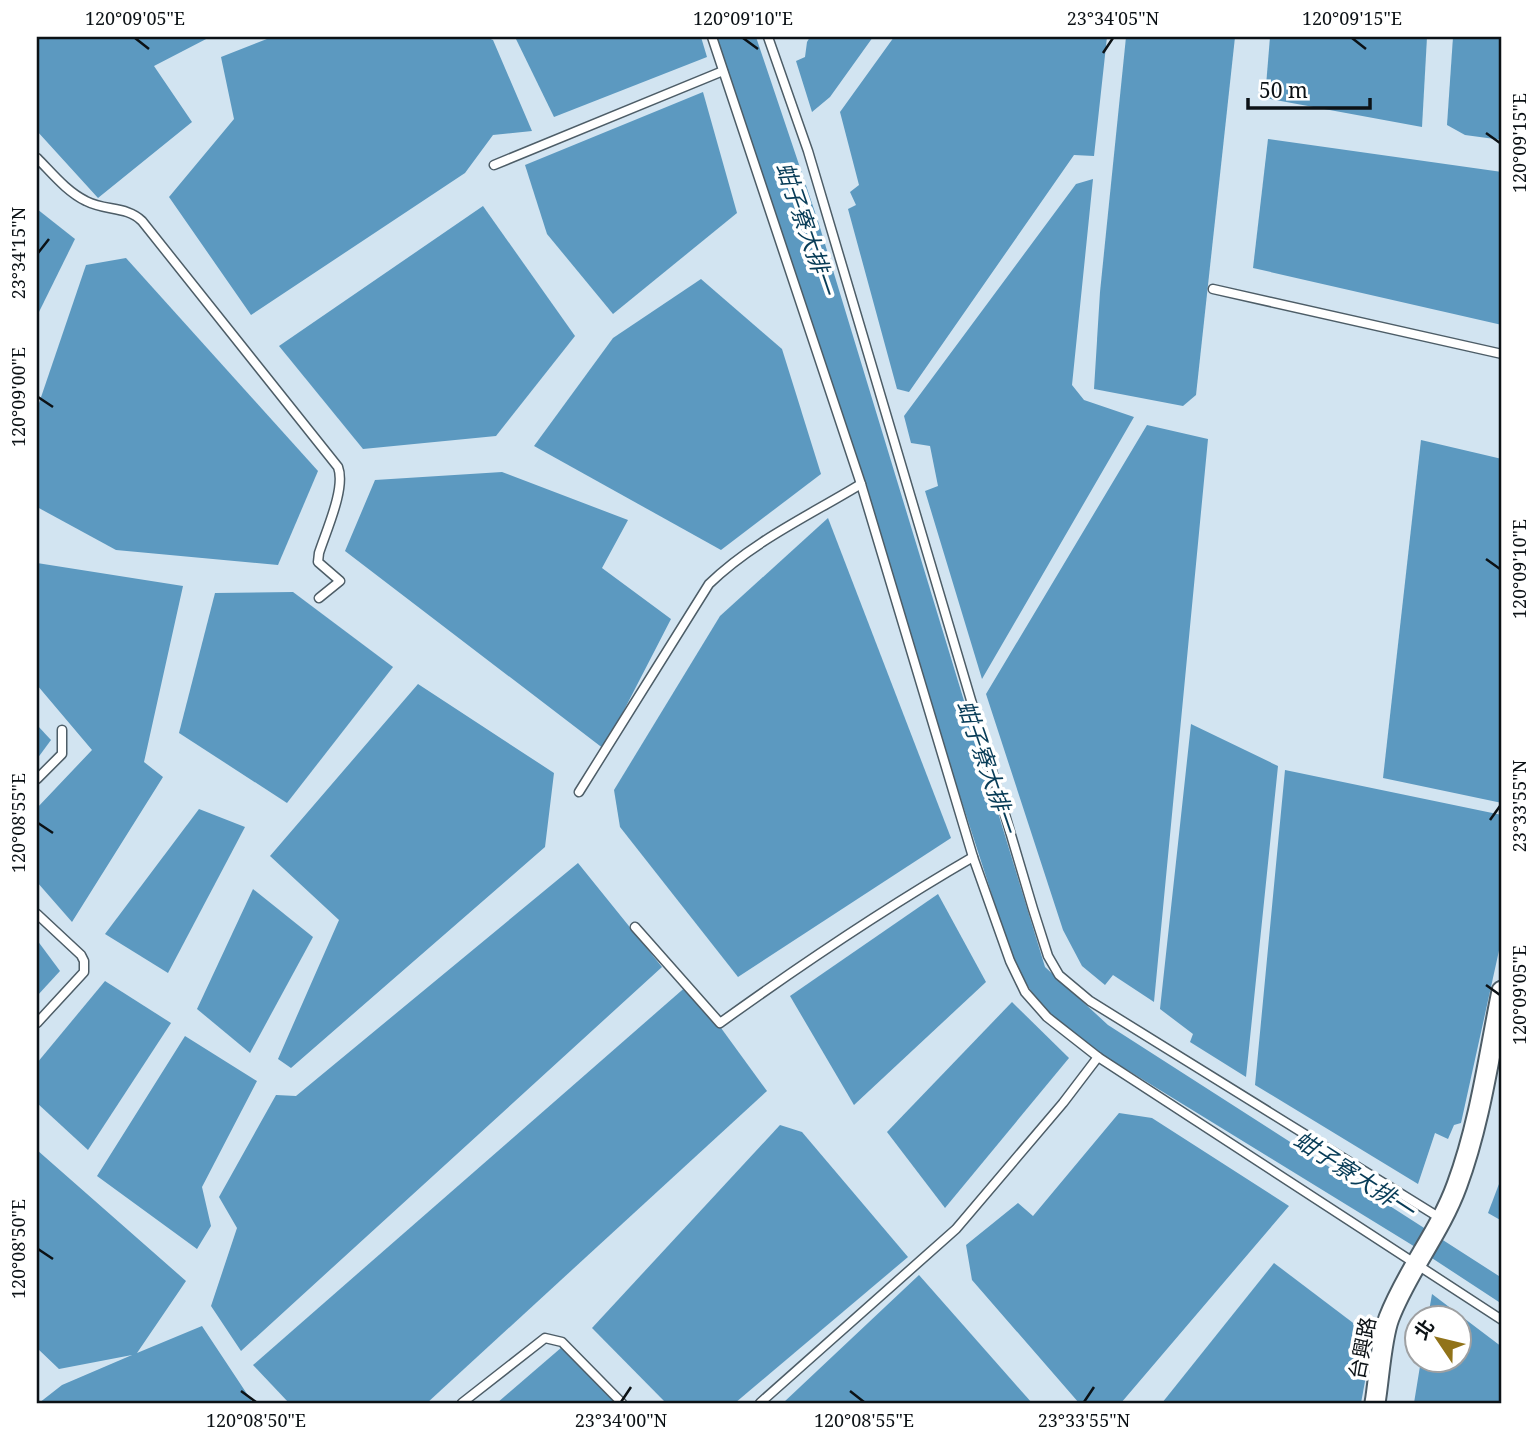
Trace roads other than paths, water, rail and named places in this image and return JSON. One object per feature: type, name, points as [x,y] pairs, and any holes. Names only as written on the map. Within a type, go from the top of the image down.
[{"type":"street","name":"台興路","points":[[1375,1403],[1388,1320],[1443,1219],[1458,1184],[1473,1130],[1502,993]]},
{"type":"lane","points":[[712,37],[861,484],[973,857],[1010,961],[1025,992],[1047,1017],[1098,1057],[1502,1320]]},
{"type":"lane","points":[[768,37],[808,151],[1048,956],[1059,975],[1090,1001],[1443,1219]]},
{"type":"lane","points":[[494,164],[723,71]]},
{"type":"lane","points":[[37,158],[65,187],[85,201],[106,209],[134,213],[142,221],[338,467],[341,475],[339,491],[318,553],[318,562],[340,580],[319,598]]},
{"type":"lane","points":[[1213,289],[1502,354]]},
{"type":"lane","points":[[579,792],[709,584],[747,553],[861,484]]},
{"type":"lane","points":[[37,779],[62,754],[62,730]]},
{"type":"lane","points":[[635,927],[720,1023],[884,909],[973,857]]},
{"type":"lane","points":[[37,914],[81,955],[84,972],[37,1023]]},
{"type":"lane","points":[[760,1403],[956,1229],[1063,1103],[1098,1057]]},
{"type":"lane","points":[[462,1403],[545,1338],[562,1342],[622,1403]]},
{"type":"water","points":[[37,37],[210,37],[154,66],[192,122],[98,198],[37,131]]},
{"type":"water","points":[[272,37],[486,37],[493,40],[532,131],[493,135],[465,173],[251,315],[169,197],[234,119],[221,57]]},
{"type":"water","points":[[515,37],[701,37],[707,57],[554,117]]},
{"type":"water","name":"蚶子寮大排一","points":[[714,37],[756,37],[818,221],[1045,967],[1108,1025],[1502,1278],[1502,1304],[1412,1245],[1085,1044],[1042,1008],[1015,966]]},
{"type":"water","points":[[810,37],[873,37],[830,97],[812,112],[796,61],[805,57]]},
{"type":"water","points":[[894,37],[1107,37],[1094,156],[1074,155],[909,392],[897,389],[848,209],[856,205],[850,192],[859,185],[840,112]]},
{"type":"water","points":[[1126,37],[1235,37],[1196,395],[1183,406],[1094,389],[1100,292]]},
{"type":"water","points":[[1270,37],[1427,37],[1422,127],[1265,98]]},
{"type":"water","points":[[1453,37],[1502,37],[1502,140],[1465,135],[1447,125]]},
{"type":"water","points":[[703,92],[737,213],[613,314],[547,234],[525,165]]},
{"type":"water","points":[[1268,139],[1502,172],[1502,325],[1253,268]]},
{"type":"water","points":[[1093,179],[1072,385],[1084,400],[1134,417],[982,679],[925,491],[938,486],[930,446],[911,443],[904,416],[1076,184]]},
{"type":"water","points":[[483,206],[575,336],[496,436],[363,449],[279,346]]},
{"type":"water","points":[[37,209],[75,239],[37,316]]},
{"type":"water","points":[[126,258],[318,471],[278,565],[116,550],[37,507],[37,409],[86,265]]},
{"type":"water","points":[[701,279],[782,349],[821,474],[721,550],[534,446],[613,338]]},
{"type":"water","points":[[1147,425],[1208,439],[1154,1002],[1113,975],[1105,985],[1082,966],[1063,930],[986,694]]},
{"type":"water","points":[[1421,440],[1502,459],[1502,803],[1383,778]]},
{"type":"water","points":[[502,472],[628,520],[602,568],[671,619],[604,749],[345,551],[375,480]]},
{"type":"water","points":[[828,518],[951,838],[738,977],[620,827],[614,790],[720,616]]},
{"type":"water","points":[[37,563],[183,586],[144,762],[163,777],[72,922],[37,882],[37,808],[92,750],[37,685]]},
{"type":"water","points":[[293,592],[393,667],[287,803],[179,733],[215,593]]},
{"type":"water","points":[[418,684],[554,773],[545,847],[291,1068],[278,1059],[339,920],[270,856]]},
{"type":"water","points":[[1191,724],[1278,766],[1246,1077],[1190,1042],[1193,1034],[1160,1009]]},
{"type":"water","points":[[37,725],[51,740],[37,759]]},
{"type":"water","points":[[1285,770],[1502,815],[1502,937],[1461,1123],[1454,1125],[1448,1139],[1435,1133],[1418,1184],[1255,1085]]},
{"type":"water","points":[[199,809],[245,827],[168,973],[105,934]]},
{"type":"water","points":[[578,863],[662,967],[241,1351],[211,1306],[237,1228],[219,1197],[276,1095],[296,1096]]},
{"type":"water","points":[[253,889],[313,937],[250,1053],[197,1009]]},
{"type":"water","points":[[938,894],[986,982],[854,1105],[790,996]]},
{"type":"water","points":[[37,940],[60,971],[37,996]]},
{"type":"water","points":[[105,981],[171,1023],[88,1150],[37,1103],[37,1063]]},
{"type":"water","points":[[689,984],[767,1091],[427,1403],[289,1403],[253,1365]]},
{"type":"water","points":[[1012,1002],[1069,1058],[945,1208],[887,1132]]},
{"type":"water","points":[[185,1036],[257,1081],[202,1187],[211,1226],[197,1249],[97,1176]]},
{"type":"water","points":[[1119,1113],[1152,1118],[1289,1206],[1121,1403],[1079,1403],[972,1280],[966,1245],[1018,1203],[1033,1216]]},
{"type":"water","points":[[780,1125],[802,1132],[908,1257],[735,1403],[666,1403],[592,1328]]},
{"type":"water","points":[[37,1150],[186,1281],[137,1353],[202,1326],[253,1403],[39,1403],[62,1385],[132,1355],[59,1369],[37,1348]]},
{"type":"water","points":[[1502,1176],[1502,1221],[1488,1213]]},
{"type":"water","points":[[1274,1263],[1373,1338],[1361,1403],[1162,1403]]},
{"type":"water","points":[[919,1275],[1032,1403],[783,1403]]},
{"type":"water","points":[[1432,1294],[1445,1304],[1430,1304]]},
{"type":"water","points":[[1472,1324],[1502,1347],[1502,1403],[1414,1403],[1419,1374],[1472,1374]]},
{"type":"water","points":[[562,1347],[616,1403],[497,1403]]}]
